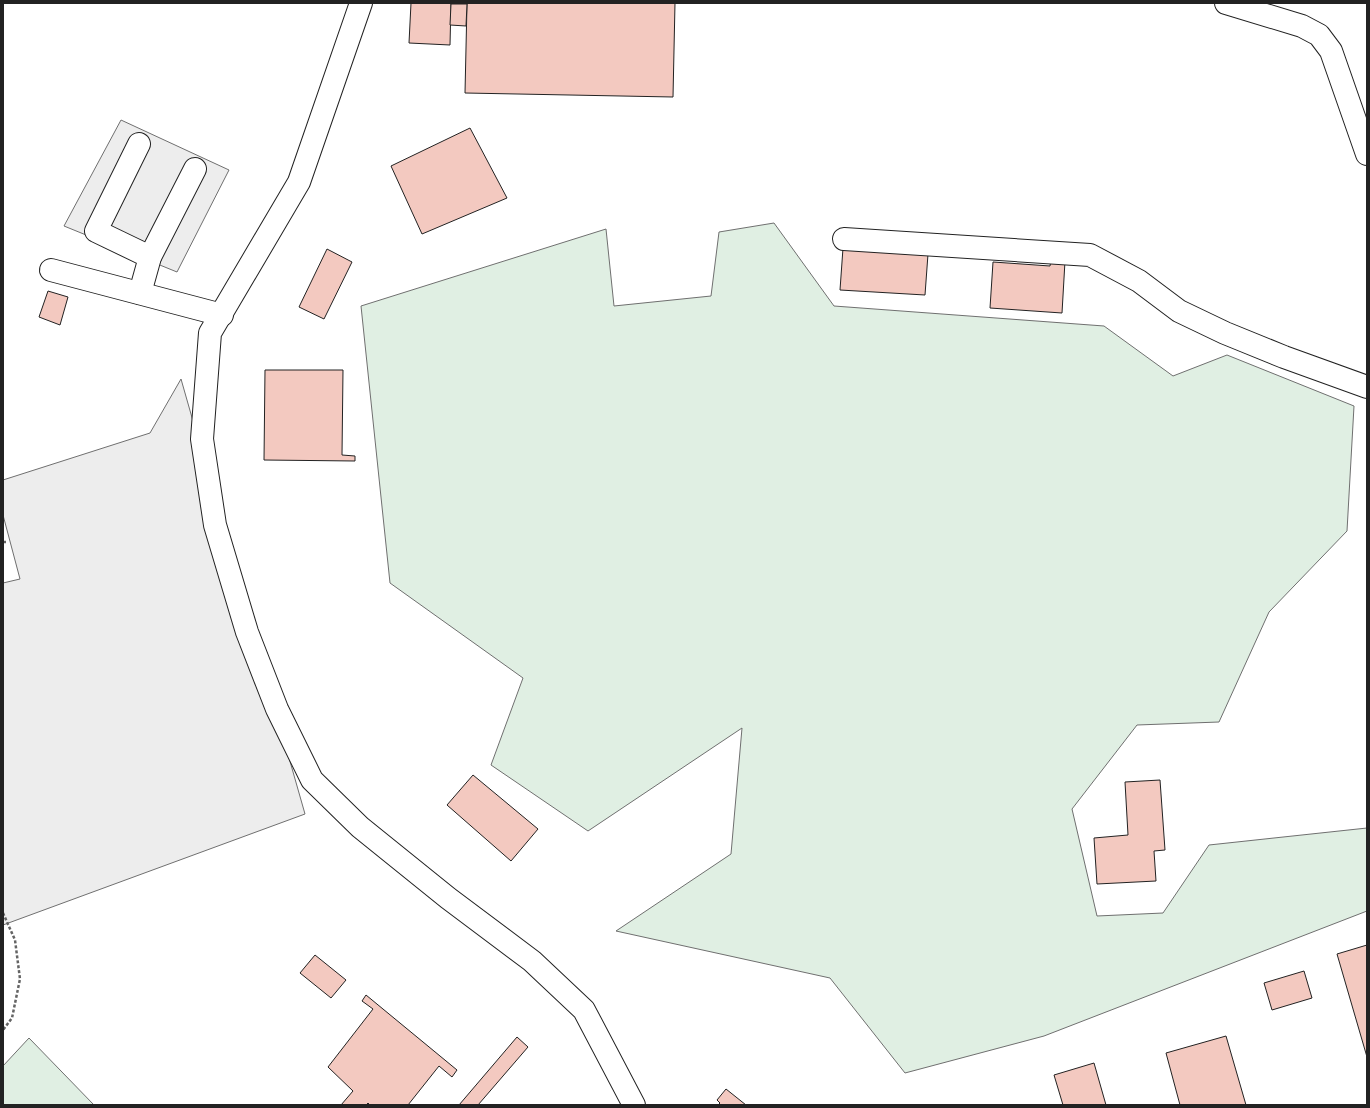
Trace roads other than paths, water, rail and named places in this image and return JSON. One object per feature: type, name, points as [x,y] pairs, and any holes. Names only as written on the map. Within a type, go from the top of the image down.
[{"type":"lane","points":[[361,3],[299,182],[210,333],[202,439],[215,525],[248,632],[278,709],[312,780],[360,827],[448,898],[532,961],[584,1010],[634,1105]]},
{"type":"lane","points":[[1226,3],[1302,26],[1319,35],[1331,50],[1367,154]]},
{"type":"lane","points":[[139,144],[96,231],[150,257]]},
{"type":"lane","points":[[140,293],[150,257],[195,169]]},
{"type":"lane","points":[[844,239],[1090,255],[1139,281],[1179,311],[1225,333],[1284,357],[1367,387]]},
{"type":"lane","points":[[51,270],[222,314]]}]
